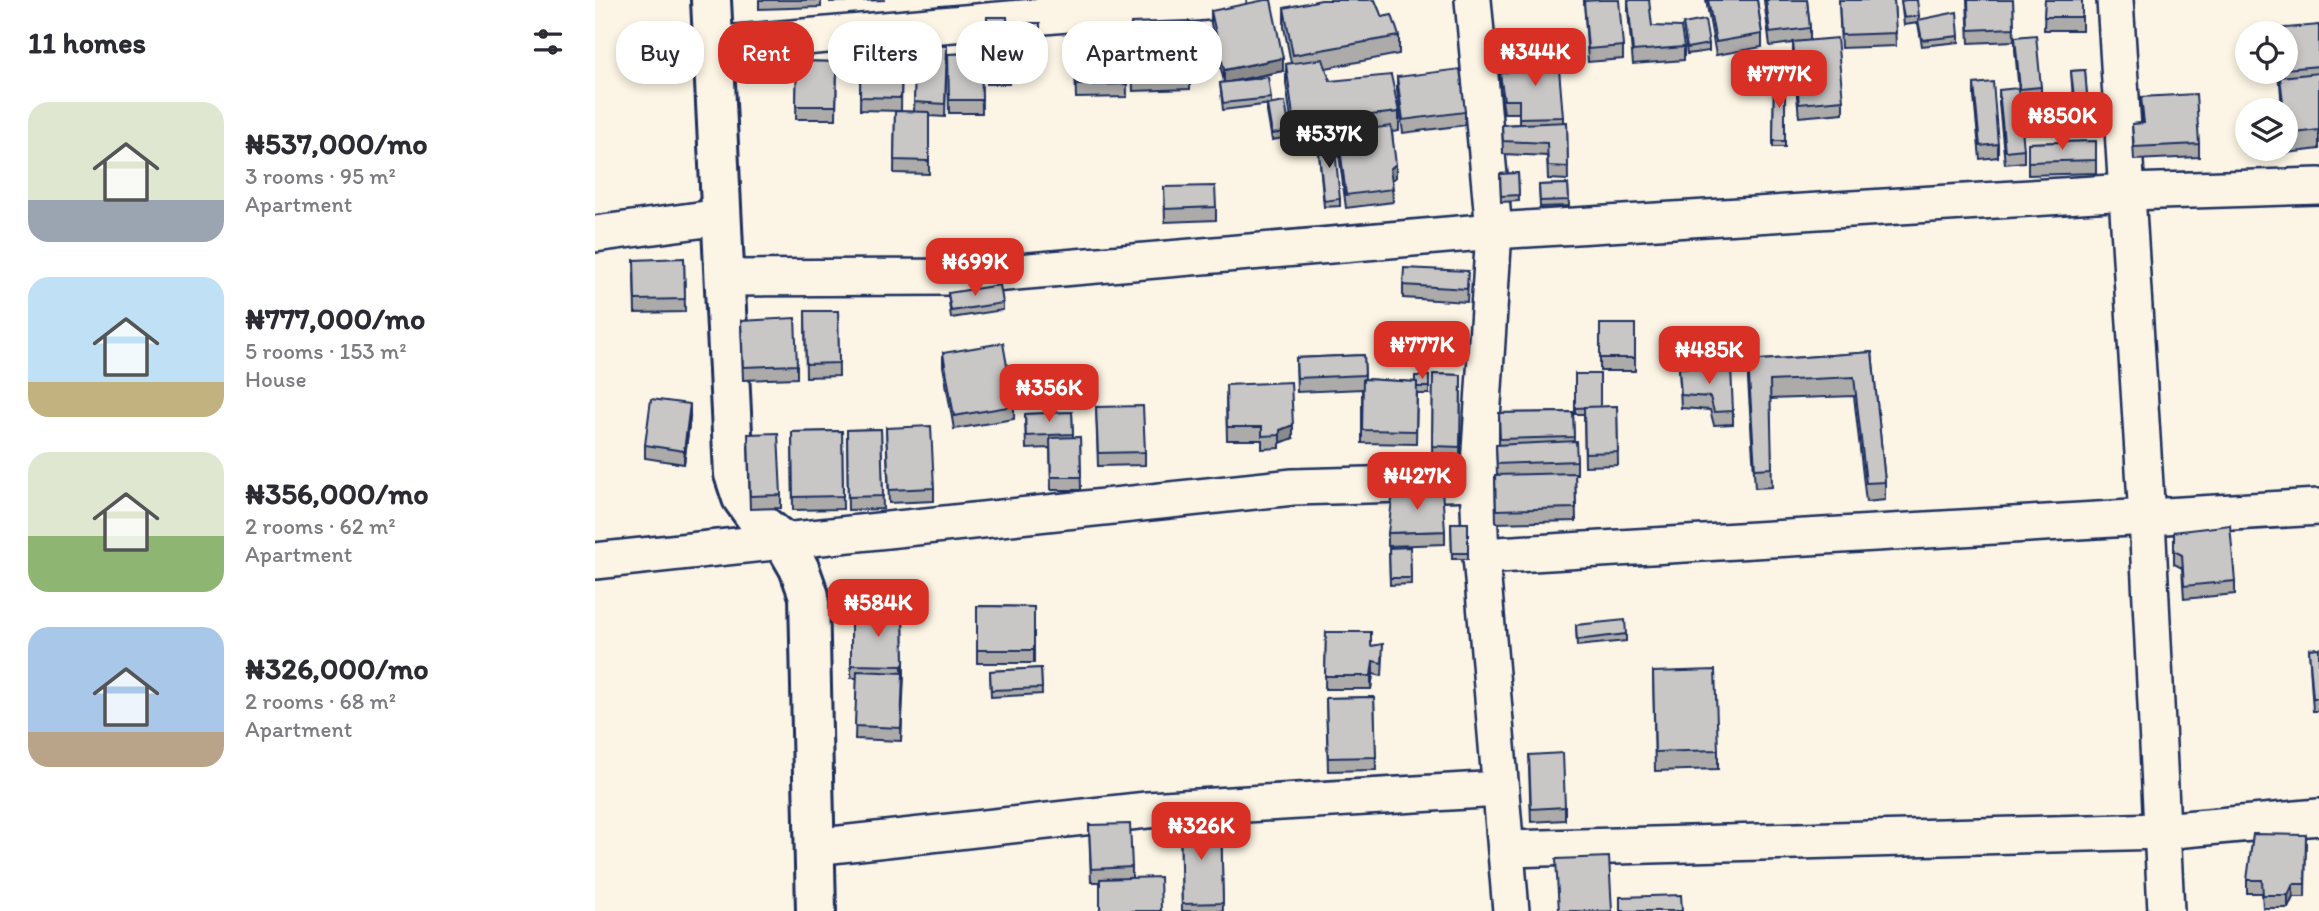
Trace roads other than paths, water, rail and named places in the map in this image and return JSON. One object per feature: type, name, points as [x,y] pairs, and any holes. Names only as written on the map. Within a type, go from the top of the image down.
[{"type":"street","points":[[711,0],[734,474],[742,498],[760,523],[784,542],[799,568],[809,596],[816,911]]},
{"type":"street","points":[[713,45],[1228,0]]},
{"type":"street","points":[[1473,0],[1494,231],[1478,482],[1481,556],[1511,911]]},
{"type":"street","points":[[2115,0],[2147,518],[2166,911]]},
{"type":"street","points":[[724,278],[959,277],[1494,231],[2127,192],[2319,186]]},
{"type":"street","points":[[595,234],[721,217]]},
{"type":"street","points":[[595,561],[1293,487],[1478,482]]},
{"type":"street","points":[[1481,556],[2319,507]]},
{"type":"street","points":[[814,847],[1147,810],[1500,789]]},
{"type":"street","points":[[1506,849],[2162,831],[2319,817]]}]
